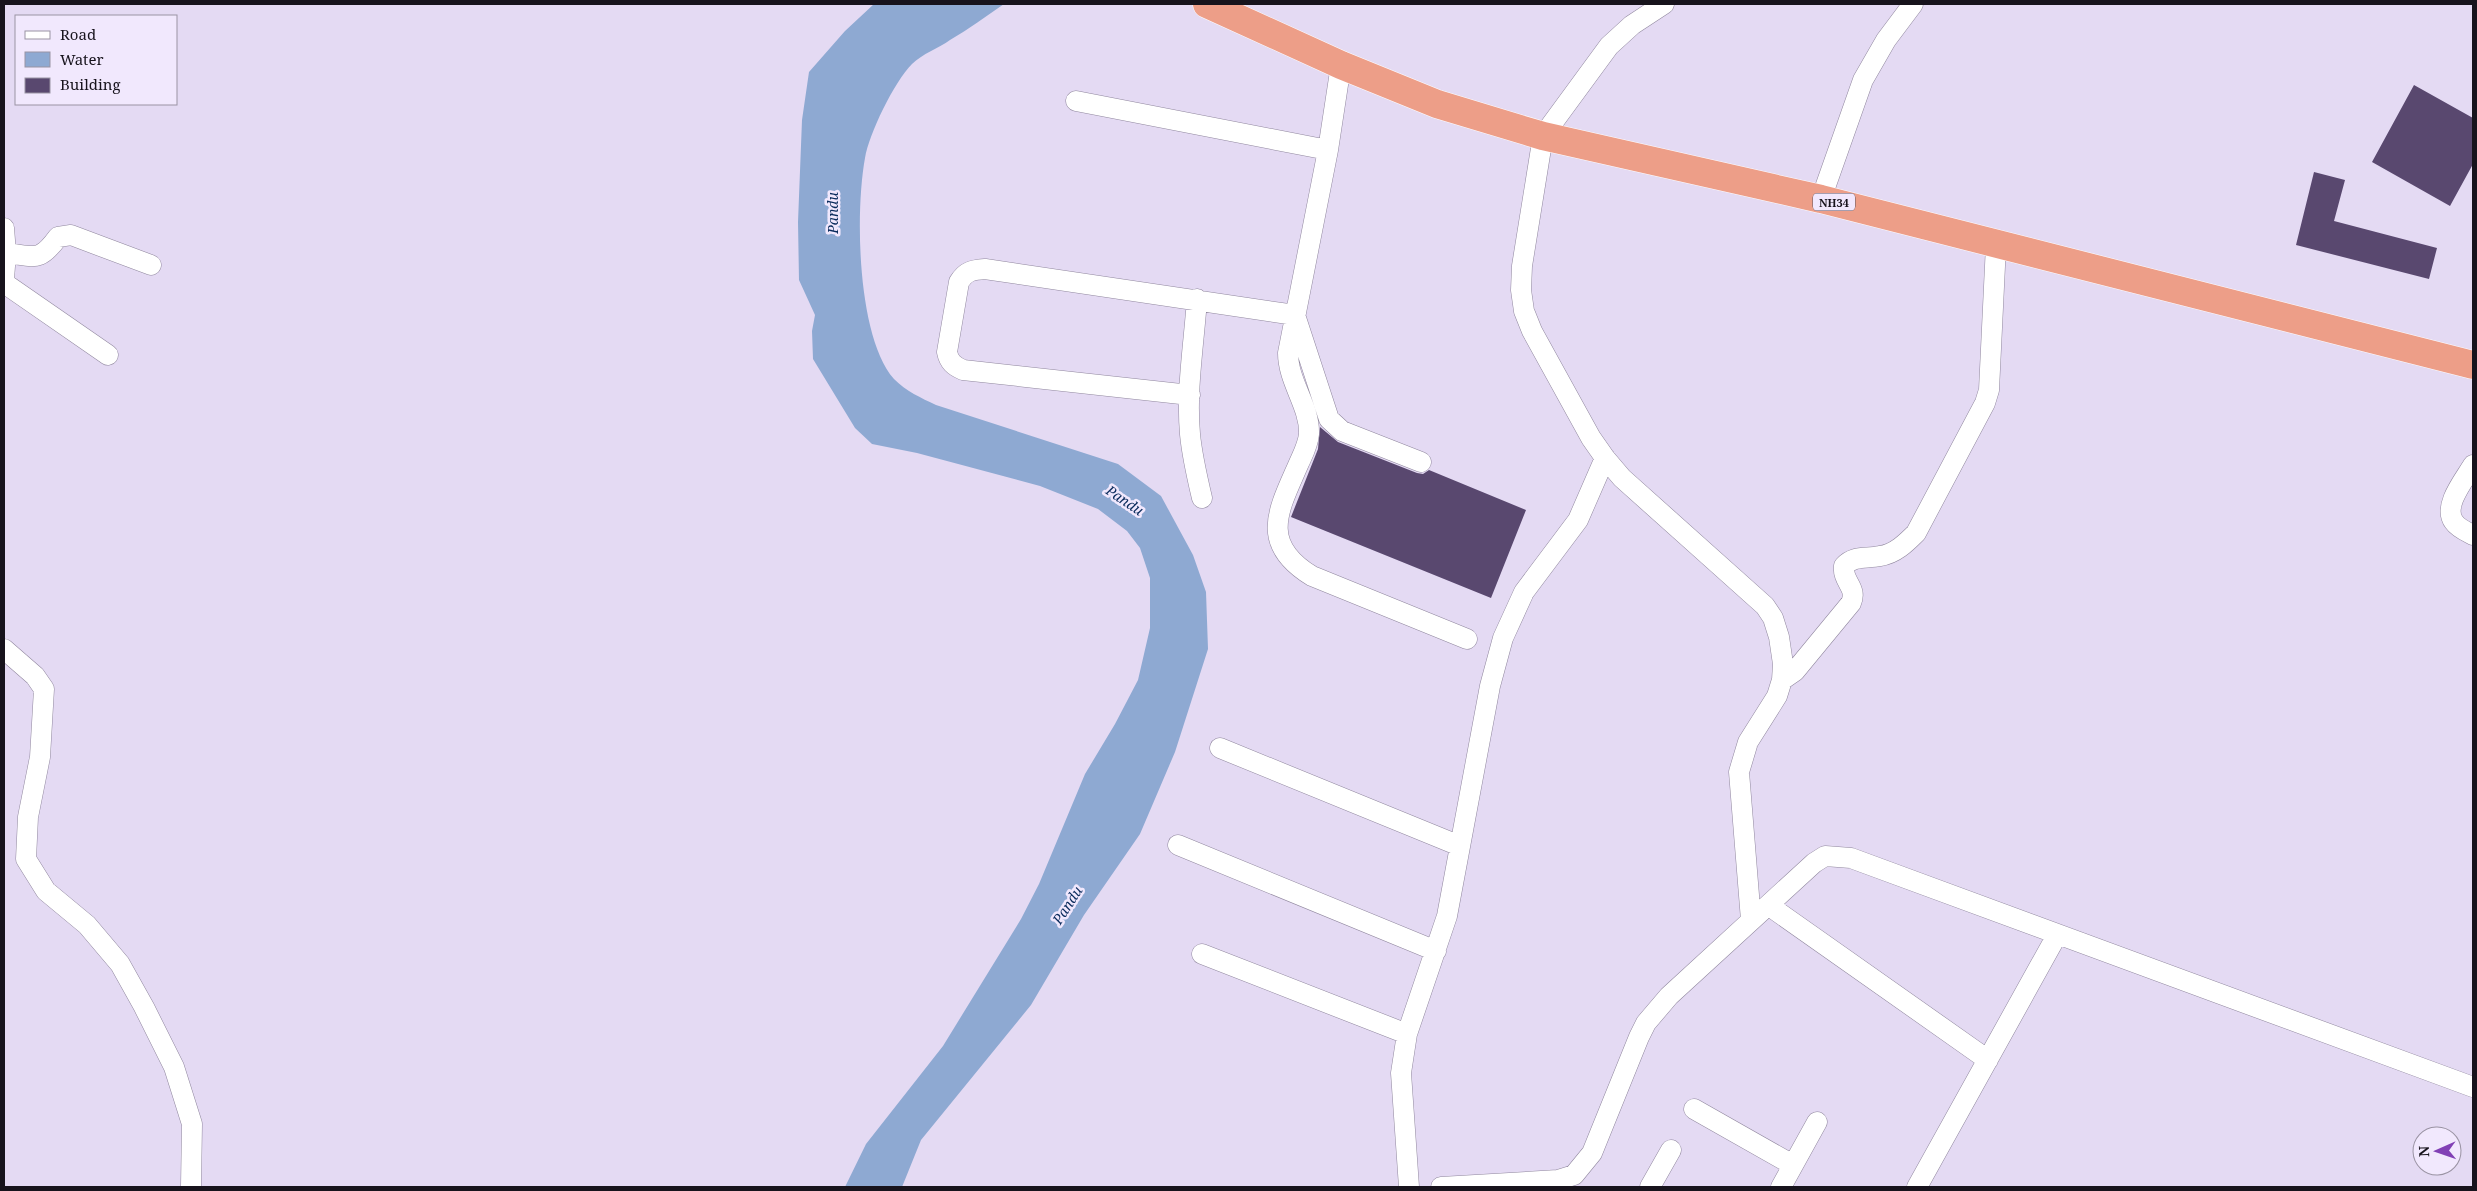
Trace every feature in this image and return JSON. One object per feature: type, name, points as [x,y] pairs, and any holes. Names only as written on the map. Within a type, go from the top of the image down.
[{"type":"highway","name":"NH34","points":[[1206,4],[1341,65],[1437,104],[1543,136],[1821,198],[2473,365]]},
{"type":"street","points":[[1664,4],[1632,25],[1609,46],[1543,136],[1522,266],[1521,290],[1524,311],[1532,332],[1605,458],[1622,478],[1766,606],[1773,618],[1779,637],[1783,664],[1782,680],[1777,696],[1748,742],[1739,772],[1751,920]]},
{"type":"street","points":[[1821,198],[1863,80],[1886,40],[1912,4]]},
{"type":"street","points":[[1341,65],[1328,150],[1295,315],[1288,364],[1306,413],[1309,435],[1279,509],[1276,524],[1280,541],[1288,557],[1300,569],[1312,576],[1467,639]]},
{"type":"street","points":[[1076,101],[1328,150]]},
{"type":"street","points":[[4,228],[6,253],[4,279]]},
{"type":"street","points":[[6,253],[41,256],[47,252],[58,237],[71,235],[151,265]]},
{"type":"street","points":[[1782,680],[1795,671],[1851,603],[1854,596],[1853,590],[1845,580],[1844,566],[1855,558],[1881,556],[1890,553],[1905,545],[1916,533],[1985,403],[1991,375],[1996,244]]},
{"type":"street","points":[[1190,395],[963,370],[955,367],[948,359],[947,352],[959,282],[965,274],[972,270],[985,269],[1295,315]]},
{"type":"street","points":[[4,283],[108,355]]},
{"type":"street","points":[[1197,299],[1190,395],[1192,459],[1202,498]]},
{"type":"street","points":[[1295,315],[1329,419],[1342,431],[1421,462]]},
{"type":"street","points":[[1409,1187],[1401,1073],[1407,1034],[1447,916],[1490,686],[1503,638],[1524,592],[1578,520],[1605,458]]},
{"type":"street","points":[[2473,465],[2452,503],[2450,513],[2452,520],[2458,527],[2473,536]]},
{"type":"street","points":[[4,649],[35,676],[44,689],[40,757],[28,817],[26,859],[46,891],[87,925],[120,964],[144,1007],[174,1067],[192,1124],[191,1186]]},
{"type":"street","points":[[1220,748],[1460,846]]},
{"type":"street","points":[[1178,846],[1436,951]]},
{"type":"street","points":[[1440,1187],[1558,1180],[1577,1181],[1592,1153],[1638,1037],[1646,1023],[1669,996],[1814,863],[1824,856],[1852,858],[2473,1087]]},
{"type":"street","points":[[1768,905],[1988,1060]]},
{"type":"street","points":[[1917,1187],[2057,935]]},
{"type":"street","points":[[1202,954],[1407,1034]]},
{"type":"street","points":[[1694,1109],[1793,1165]]},
{"type":"street","points":[[1781,1187],[1817,1122]]},
{"type":"street","points":[[1650,1187],[1671,1150]]},
{"type":"water","name":"Pandu","points":[[874,4],[1004,4],[912,64],[890,95],[867,148],[860,209],[862,273],[872,334],[882,360],[894,379],[909,391],[925,400],[1118,464],[1161,496],[1193,555],[1206,592],[1208,649],[1175,752],[1140,834],[1084,915],[1031,1005],[921,1140],[902,1187],[845,1187],[866,1144],[943,1046],[1021,919],[1039,884],[1085,774],[1115,724],[1138,680],[1150,628],[1150,578],[1140,548],[1127,531],[1098,509],[1040,486],[917,453],[872,444],[855,428],[813,359],[812,331],[815,315],[799,280],[798,222],[802,120],[809,72],[845,31]]},
{"type":"building","points":[[2414,85],[2473,118],[2473,164],[2450,206],[2372,162]]},
{"type":"building","points":[[2314,172],[2345,180],[2334,221],[2437,248],[2429,279],[2296,245]]},
{"type":"building","points":[[1320,427],[1338,442],[1417,473],[1423,474],[1429,470],[1526,510],[1491,598],[1291,517],[1318,449]]}]
